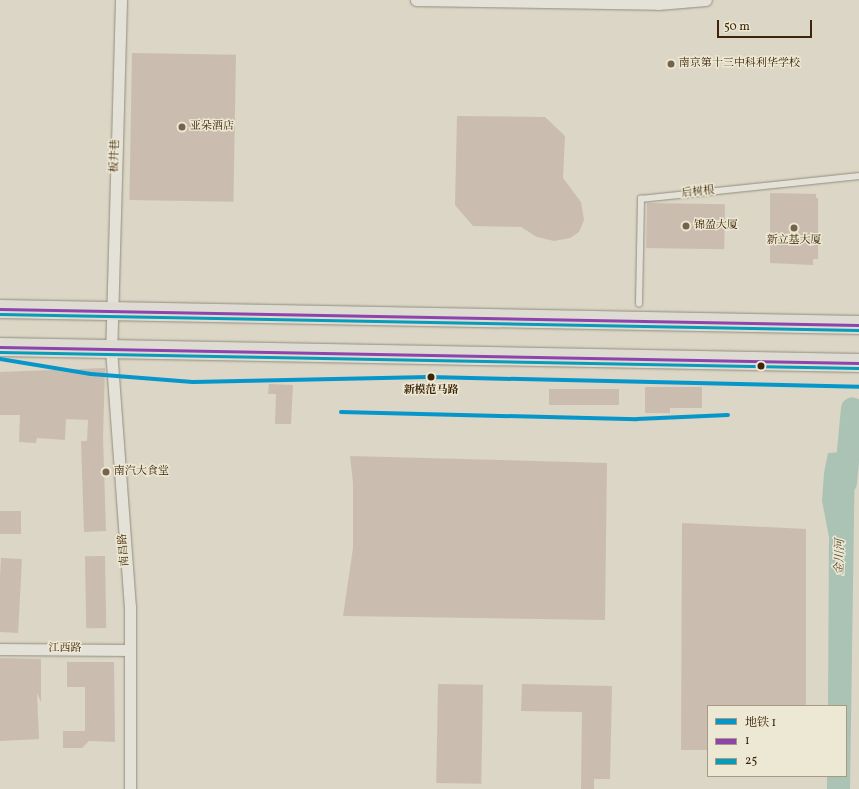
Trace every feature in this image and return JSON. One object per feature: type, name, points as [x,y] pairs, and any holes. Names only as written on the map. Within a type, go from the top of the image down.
[{"type":"main road","points":[[0,309],[859,325]]},
{"type":"main road","points":[[0,347],[859,363]]},
{"type":"street","name":"板井巷","points":[[112,311],[121,0]]},
{"type":"street","points":[[416,0],[658,4],[706,0]]},
{"type":"street","name":"南昌路","points":[[112,311],[111,349],[130,606],[130,789]]},
{"type":"street","name":"江西路","points":[[0,649],[129,650]]},
{"type":"lane","name":"后树根","points":[[639,304],[641,199],[859,176]]},
{"type":"water","points":[[855,451],[850,789],[827,789],[827,777],[847,777],[847,705],[828,705],[829,537],[822,501],[824,473],[828,453]]},
{"type":"building","name":"亚朵酒店","points":[[132,53],[236,55],[233,202],[129,200]]},
{"type":"building","points":[[457,116],[545,117],[565,136],[563,178],[581,202],[584,220],[579,232],[570,238],[554,241],[537,237],[521,227],[473,226],[455,205]]},
{"type":"building","name":"新立基大厦","points":[[770,193],[816,194],[816,198],[818,198],[818,259],[813,259],[813,265],[770,263]]},
{"type":"building","name":"锦盈大厦","points":[[647,203],[725,204],[724,249],[646,248]]},
{"type":"building","points":[[105,368],[103,437],[106,531],[84,532],[81,441],[87,441],[88,420],[66,419],[65,440],[37,438],[36,443],[19,442],[20,415],[0,415],[0,372]]},
{"type":"building","points":[[269,384],[293,385],[291,424],[275,424],[276,394],[268,394]]},
{"type":"building","points":[[645,387],[702,387],[702,408],[670,408],[670,413],[645,413]]},
{"type":"building","points":[[549,389],[619,389],[619,405],[549,405]]},
{"type":"building","points":[[350,456],[607,463],[605,620],[343,616],[353,548],[353,483]]},
{"type":"building","points":[[0,511],[21,511],[21,534],[0,534]]},
{"type":"building","points":[[682,523],[806,529],[806,705],[707,705],[707,750],[681,750]]},
{"type":"building","points":[[85,556],[105,556],[106,628],[86,628]]},
{"type":"building","points":[[1,558],[22,559],[18,633],[0,632]]},
{"type":"building","points":[[0,658],[41,659],[41,702],[37,693],[39,739],[0,741]]},
{"type":"building","points":[[67,662],[114,662],[115,742],[89,741],[82,748],[63,748],[63,731],[85,731],[85,687],[67,687]]},
{"type":"building","points":[[438,684],[483,685],[481,784],[436,783]]},
{"type":"building","points":[[522,684],[612,686],[610,779],[594,779],[594,789],[581,789],[582,712],[521,711]]},
{"type":"waterway","name":"金川河","points":[[845,482],[852,408]]},
{"type":"metro line","name":"1","points":[[0,359],[91,374],[193,382],[429,377],[859,387]]},
{"type":"metro line","name":"1","points":[[341,412],[637,419],[728,415]]},
{"type":"transit line","name":"1","points":[[0,309],[859,325]]},
{"type":"transit line","name":"25","points":[[0,314],[859,330]]},
{"type":"transit line","name":"1","points":[[0,347],[859,363]]},
{"type":"transit line","name":"25","points":[[0,352],[859,368]]},
{"type":"place","name":"南京第十三中科利华学校","points":[[671,64]]},
{"type":"place","name":"亚朵酒店","points":[[182,127]]},
{"type":"place","name":"锦盈大厦","points":[[686,226]]},
{"type":"place","name":"新立基大厦","points":[[794,228]]},
{"type":"place","name":"新模范马路","points":[[431,377]]},
{"type":"place","name":"南汽大食堂","points":[[106,472]]}]
